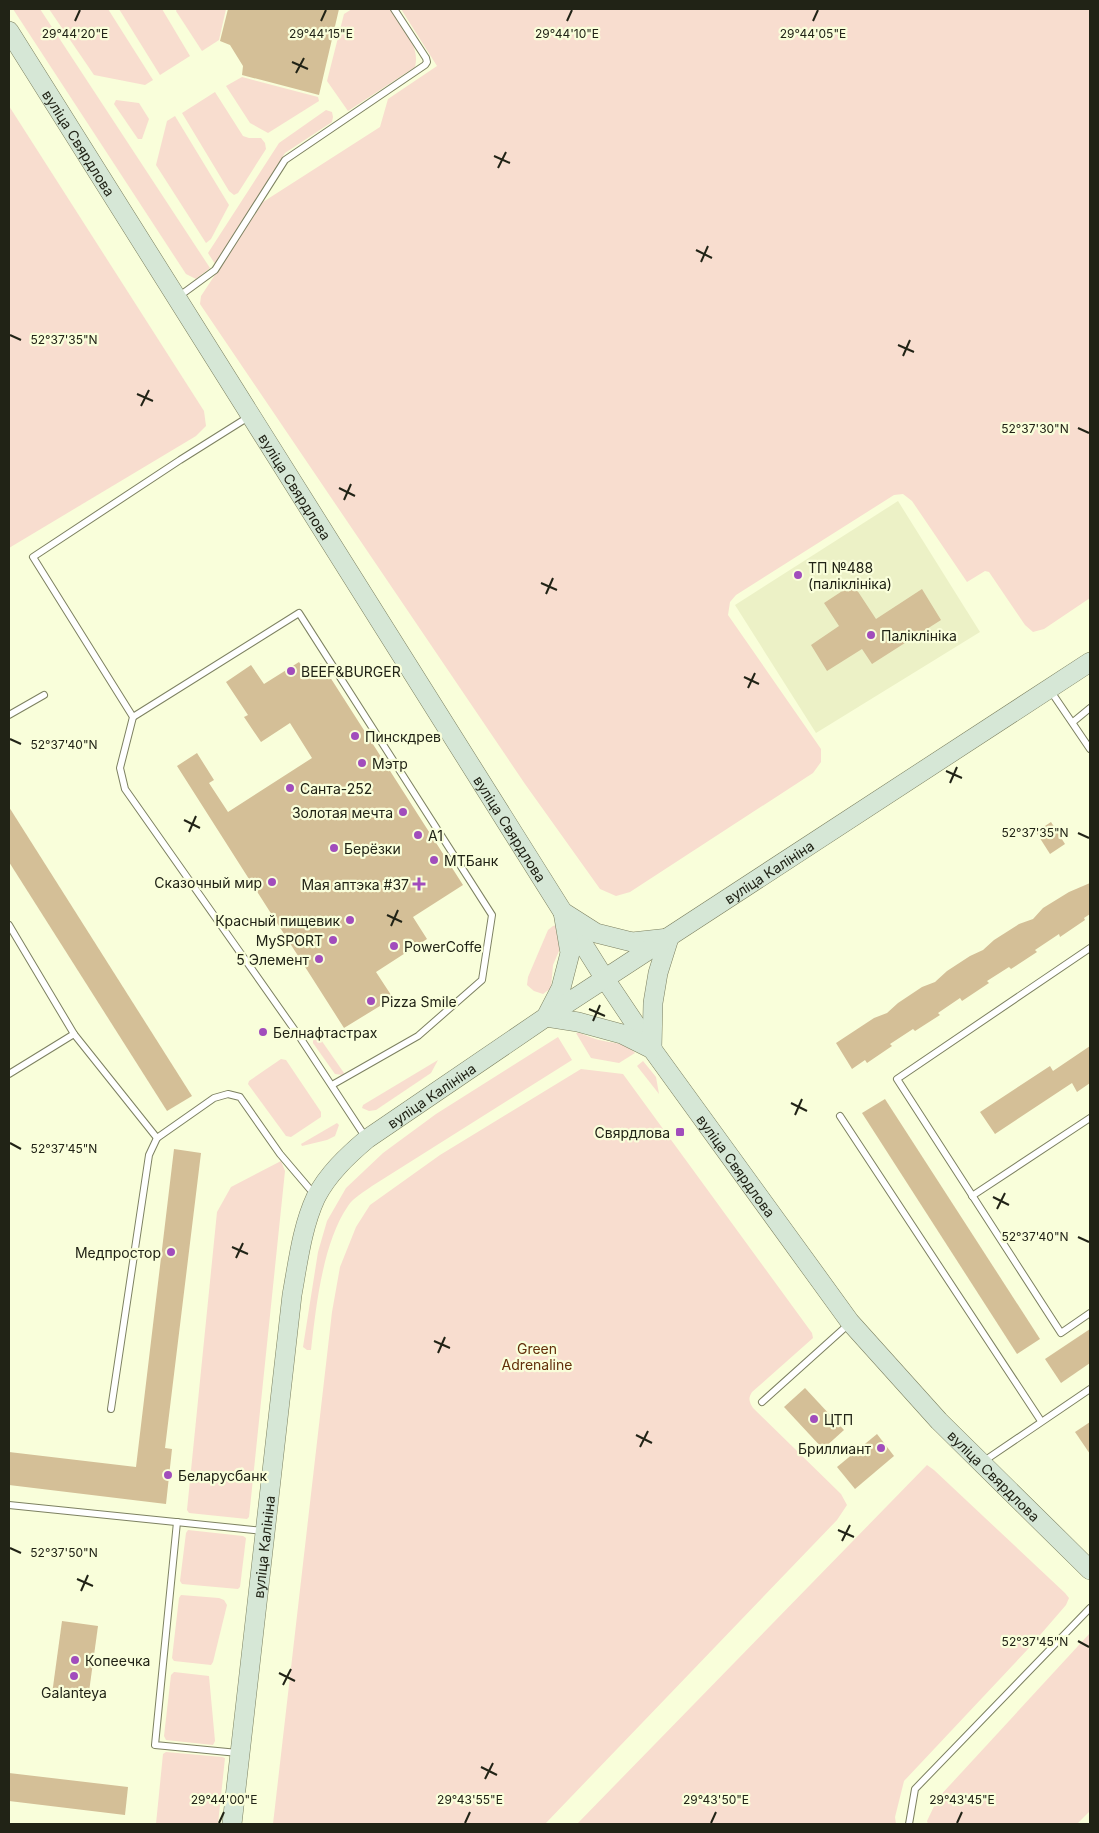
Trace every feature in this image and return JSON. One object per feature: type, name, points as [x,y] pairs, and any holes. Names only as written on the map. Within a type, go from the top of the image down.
[{"type":"main road","name":"вуліца Свярдлова","points":[[9,30],[604,979],[652,1049],[850,1322],[940,1421],[1090,1570]]},
{"type":"main road","name":"вуліца Калініна","points":[[232,1824],[292,1295],[304,1231],[316,1197],[330,1175],[346,1156],[366,1139],[546,1017],[1090,662]]},
{"type":"main road","points":[[563,912],[596,933],[632,942],[668,938],[658,973],[653,1003],[652,1049],[622,1034],[578,1022],[546,1017],[561,988],[570,953],[563,912]]},
{"type":"lane","points":[[176,298],[215,270],[285,160],[425,65],[427,62],[426,58],[394,9]]},
{"type":"lane","points":[[133,717],[34,557],[180,460],[251,416]]},
{"type":"lane","points":[[332,1086],[418,1036],[482,980],[492,915],[299,613],[133,717],[120,768],[125,789],[332,1086],[366,1139]]},
{"type":"lane","points":[[1050,689],[1090,749]]},
{"type":"lane","points":[[9,715],[44,694]]},
{"type":"lane","points":[[1073,722],[1090,708]]},
{"type":"lane","points":[[9,925],[74,1034],[156,1138]]},
{"type":"lane","points":[[1090,948],[897,1079],[1061,1333],[1090,1313]]},
{"type":"lane","points":[[9,1074],[74,1034]]},
{"type":"lane","points":[[111,1409],[149,1156],[156,1138],[214,1098],[228,1094],[240,1097],[280,1154],[316,1197]]},
{"type":"lane","points":[[840,1116],[1041,1422]]},
{"type":"lane","points":[[972,1196],[1090,1120]]},
{"type":"lane","points":[[762,1402],[850,1322]]},
{"type":"lane","points":[[981,1463],[1090,1389]]},
{"type":"lane","points":[[9,1505],[266,1531]]},
{"type":"lane","points":[[177,1522],[155,1745],[240,1753]]},
{"type":"lane","points":[[909,1824],[916,1789],[1090,1608]]},
{"type":"shaded area","points":[[898,501],[980,632],[816,733],[735,605]]},
{"type":"green space","points":[[13,9],[40,9],[210,268],[196,279],[186,274]]},
{"type":"green space","points":[[49,9],[108,9],[153,80],[145,85],[94,75]]},
{"type":"green space","points":[[119,9],[162,9],[190,56],[160,75]]},
{"type":"green space","points":[[177,9],[226,9],[219,40],[202,51],[176,11]]},
{"type":"green space","points":[[352,9],[391,9],[413,44],[416,59],[415,67],[348,111],[327,81],[344,14]]},
{"type":"green space","points":[[401,9],[1090,9],[1090,598],[1044,629],[1033,632],[1025,625],[989,572],[985,571],[967,582],[912,501],[903,494],[894,495],[736,595],[730,602],[728,615],[821,749],[821,762],[813,773],[630,892],[616,896],[600,889],[525,784],[200,304],[201,296],[263,202],[380,127],[388,99],[437,66]]},
{"type":"green space","points":[[242,77],[318,97],[319,101],[268,133],[250,123],[226,86]]},
{"type":"green space","points":[[215,92],[243,136],[261,138],[265,143],[266,149],[238,193],[234,195],[229,191],[182,113]]},
{"type":"green space","points":[[116,100],[139,103],[149,119],[142,139],[138,139],[114,104]]},
{"type":"green space","points":[[9,106],[204,411],[206,426],[196,436],[9,548]]},
{"type":"green space","points":[[326,110],[332,112],[332,122],[285,153],[215,264],[208,253],[279,143]]},
{"type":"green space","points":[[175,116],[229,205],[211,239],[206,243],[156,165],[167,121]]},
{"type":"green space","points":[[557,925],[562,944],[553,965],[551,988],[543,994],[534,991],[527,985],[528,977],[548,930]]},
{"type":"green space","points":[[576,1033],[624,1045],[635,1053],[619,1063],[591,1058]]},
{"type":"green space","points":[[319,1037],[344,1073],[343,1075],[335,1074],[313,1043],[313,1040]]},
{"type":"green space","points":[[558,1037],[572,1060],[372,1186],[350,1203],[339,1221],[327,1256],[318,1295],[311,1350],[303,1347],[318,1252],[327,1221],[346,1188],[383,1153],[436,1114]]},
{"type":"green space","points":[[281,1059],[286,1060],[321,1112],[321,1117],[291,1137],[286,1136],[248,1084],[249,1081]]},
{"type":"green space","points":[[438,1060],[431,1073],[376,1110],[369,1111],[362,1108],[363,1105]]},
{"type":"green space","points":[[643,1061],[656,1077],[659,1094],[637,1066]]},
{"type":"green space","name":"Green Adrenaline","points":[[581,1069],[623,1074],[812,1333],[813,1338],[752,1392],[750,1402],[753,1408],[841,1494],[847,1505],[837,1520],[545,1824],[273,1824],[332,1312],[340,1267],[356,1227],[370,1205],[440,1155]]},
{"type":"green space","points":[[337,1123],[339,1125],[335,1136],[327,1140],[302,1146],[301,1144]]},
{"type":"green space","points":[[281,1161],[285,1171],[249,1517],[247,1519],[189,1513],[187,1510],[217,1212],[231,1187]]},
{"type":"green space","points":[[927,1465],[1069,1598],[1066,1605],[1028,1649],[904,1781],[895,1817],[896,1824],[577,1824]]},
{"type":"green space","points":[[188,1530],[243,1536],[246,1538],[240,1587],[238,1589],[182,1584],[180,1581],[186,1533]]},
{"type":"green space","points":[[181,1595],[219,1598],[224,1600],[227,1605],[211,1665],[174,1661],[172,1658],[179,1598]]},
{"type":"green space","points":[[1090,1633],[1090,1811],[1077,1824],[928,1824],[927,1821],[938,1798]]},
{"type":"green space","points":[[174,1672],[209,1676],[215,1741],[213,1745],[166,1740],[164,1736],[171,1675]]},
{"type":"green space","points":[[166,1752],[225,1758],[218,1824],[156,1824],[163,1754]]},
{"type":"building","points":[[228,9],[339,9],[319,95],[242,75],[243,66],[230,45],[220,41]]},
{"type":"building","name":"Паліклініка","points":[[853,584],[876,619],[922,589],[941,620],[872,664],[862,649],[827,671],[811,645],[839,626],[824,603]]},
{"type":"building","name":"Берёзки","points":[[299,662],[306,673],[321,663],[463,885],[413,917],[427,939],[376,972],[393,998],[344,1028],[177,766],[197,753],[214,780],[209,783],[228,812],[312,758],[290,723],[261,742],[244,717],[248,715],[226,682],[251,665],[264,684]]},
{"type":"building","points":[[9,807],[192,1096],[167,1111],[9,862]]},
{"type":"building","points":[[1051,822],[1065,844],[1050,854],[1036,832]]},
{"type":"building","points":[[1090,883],[1090,914],[1084,918],[1085,920],[1060,937],[1059,934],[1035,950],[1037,952],[1011,969],[1009,967],[987,981],[989,983],[962,1001],[960,998],[938,1013],[940,1015],[890,1044],[892,1046],[867,1063],[865,1060],[852,1069],[836,1043],[874,1018],[887,1013],[922,987],[935,982],[947,971],[983,950],[994,940],[1019,924],[1033,919],[1043,908],[1069,892]]},
{"type":"building","points":[[1090,1046],[1090,1083],[1077,1092],[1072,1083],[995,1134],[980,1112],[1050,1066],[1053,1071]]},
{"type":"building","points":[[885,1099],[1040,1339],[1017,1354],[862,1113]]},
{"type":"building","points":[[174,1149],[201,1153],[165,1448],[172,1449],[166,1504],[9,1485],[9,1452],[136,1467]]},
{"type":"building","points":[[1090,1329],[1090,1363],[1061,1383],[1045,1359]]},
{"type":"building","name":"ЦТП","points":[[805,1388],[844,1430],[823,1449],[784,1407]]},
{"type":"building","points":[[1090,1422],[1090,1454],[1075,1432]]},
{"type":"building","points":[[877,1434],[894,1456],[855,1489],[837,1467]]},
{"type":"building","name":"Копеечка","points":[[62,1621],[98,1626],[88,1699],[52,1694]]},
{"type":"building","points":[[9,1773],[128,1787],[125,1815],[9,1801]]},
{"type":"place","name":"ТП №488 (паліклініка)","points":[[798,575]]},
{"type":"place","name":"Паліклініка","points":[[871,635]]},
{"type":"place","name":"BEEF&BURGER","points":[[291,671]]},
{"type":"place","name":"Пинскдрев","points":[[355,736]]},
{"type":"place","name":"Мэтр","points":[[362,763]]},
{"type":"place","name":"Санта-252","points":[[290,788]]},
{"type":"place","name":"Золотая мечта","points":[[403,812]]},
{"type":"place","name":"A1","points":[[418,835]]},
{"type":"place","name":"Берёзки","points":[[334,848]]},
{"type":"place","name":"МТБанк","points":[[434,860]]},
{"type":"place","name":"Сказочный мир","points":[[272,882]]},
{"type":"place","name":"Мая аптэка #37","points":[[419,884]]},
{"type":"place","name":"Красный пищевик","points":[[350,920]]},
{"type":"place","name":"MySPORT","points":[[333,940]]},
{"type":"place","name":"PowerCoffe","points":[[394,946]]},
{"type":"place","name":"5 Элемент","points":[[319,959]]},
{"type":"place","name":"Pizza Smile","points":[[371,1001]]},
{"type":"place","name":"Белнафтастрах","points":[[263,1032]]},
{"type":"place","name":"Свярдлова","points":[[680,1132]]},
{"type":"place","name":"Медпростор","points":[[171,1252]]},
{"type":"place","name":"ЦТП","points":[[814,1419]]},
{"type":"place","name":"Бриллиант","points":[[881,1448]]},
{"type":"place","name":"Беларусбанк","points":[[168,1475]]},
{"type":"place","name":"Копеечка","points":[[75,1660]]},
{"type":"place","name":"Galanteya","points":[[74,1676]]}]
